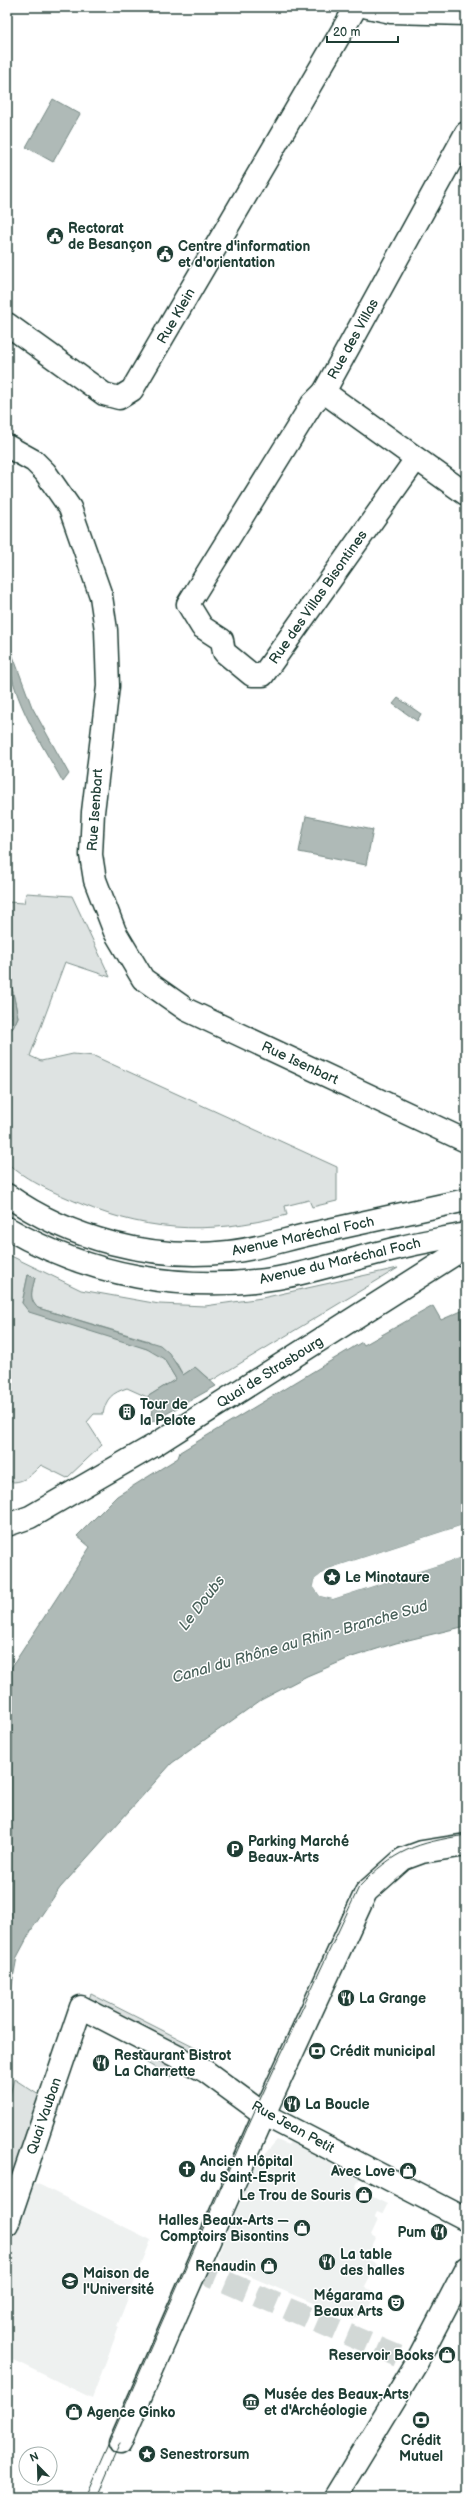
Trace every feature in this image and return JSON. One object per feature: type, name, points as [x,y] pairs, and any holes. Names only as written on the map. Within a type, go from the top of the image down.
[{"type":"street","name":"Rue Klein","points":[[7,324],[104,394],[119,398],[132,390],[356,7]]},
{"type":"street","points":[[368,7],[392,12],[466,14]]},
{"type":"street","name":"Rue des Villas","points":[[466,133],[324,392],[466,494]]},
{"type":"street","name":"Rue des Villas Bisontines","points":[[324,392],[312,404],[188,604],[202,627],[222,640],[224,652],[252,675],[263,675],[416,459]]},
{"type":"street","name":"Rue Isenbart","points":[[7,446],[34,461],[44,472],[70,508],[101,596],[106,630],[108,686],[93,812],[91,855],[95,880],[115,932],[143,979],[187,1010],[466,1141]]},
{"type":"street","name":"Avenue Maréchal Foch","points":[[7,1195],[56,1223],[93,1237],[158,1252],[191,1254],[228,1252],[265,1246],[466,1200]]},
{"type":"street","name":"Avenue du Maréchal Foch","points":[[7,1228],[30,1242],[75,1261],[105,1271],[137,1278],[201,1284],[278,1278],[397,1248],[466,1234]]},
{"type":"street","name":"Quai de Strasbourg","points":[[8,1523],[30,1516],[153,1446],[438,1267],[466,1247]]},
{"type":"street","points":[[120,2443],[265,2115],[366,1892],[403,1859],[422,1852],[466,1845]]},
{"type":"street","name":"Rue Jean Petit","points":[[81,2007],[205,2071],[265,2115],[466,2219]]},
{"type":"street","name":"Quai Vauban","points":[[7,2225],[81,2007]]},
{"type":"street","points":[[335,2497],[416,2364],[466,2268]]},
{"type":"shaded area","points":[[26,893],[72,896],[110,977],[65,962],[30,1056],[41,1061],[73,1054],[94,1056],[337,1167],[337,1201],[312,1207],[309,1200],[285,1206],[287,1215],[257,1222],[229,1226],[201,1228],[147,1224],[93,1209],[65,1197],[27,1178],[7,1163],[7,1031],[13,1028],[18,1017],[7,964],[7,902],[24,903]]},
{"type":"shaded area","points":[[7,1254],[81,1290],[159,1304],[205,1306],[262,1298],[398,1268],[211,1381],[195,1367],[183,1375],[177,1364],[149,1341],[38,1308],[32,1298],[35,1278],[28,1275],[22,1303],[158,1353],[164,1359],[176,1379],[147,1397],[127,1388],[110,1397],[103,1414],[94,1414],[87,1422],[102,1445],[67,1478],[41,1465],[26,1478],[17,1482],[12,1482],[7,1481]]},
{"type":"shaded area","points":[[91,1994],[211,2055],[207,2063],[87,2003]]},
{"type":"shaded area","points":[[147,2048],[178,2065],[171,2077],[140,2059]]},
{"type":"shaded area","points":[[14,2079],[42,2097],[7,2198],[7,2107]]},
{"type":"shaded area","name":"Halles Beaux-Arts — Comptoirs Bisontins","points":[[277,2140],[288,2145],[291,2140],[335,2163],[330,2173],[335,2176],[338,2171],[342,2172],[344,2168],[361,2176],[355,2188],[387,2204],[382,2214],[377,2212],[374,2218],[378,2220],[371,2235],[376,2238],[366,2258],[377,2264],[365,2287],[376,2293],[366,2313],[353,2320],[230,2268],[217,2257],[257,2163]]},
{"type":"shaded area","name":"Maison de l'Université","points":[[32,2181],[151,2240],[117,2326],[119,2327],[92,2398],[7,2357],[7,2252]]},
{"type":"water","points":[[53,99],[80,114],[53,162],[26,147]]},
{"type":"water","points":[[7,640],[32,707],[69,774],[63,782],[25,714],[12,678],[8,659]]},
{"type":"water","points":[[398,698],[421,714],[417,721],[393,704]]},
{"type":"water","points":[[306,816],[373,830],[366,865],[299,852]]},
{"type":"water","points":[[7,964],[18,1017],[13,1028],[7,1031],[7,1022],[12,1016],[7,989]]},
{"type":"water","points":[[28,1275],[35,1278],[32,1298],[38,1308],[160,1345],[169,1353],[183,1375],[195,1367],[216,1386],[150,1423],[152,1409],[147,1397],[176,1379],[164,1359],[147,1349],[29,1312],[22,1303]]},
{"type":"water","points":[[433,1306],[441,1320],[466,1309],[466,1524],[328,1569],[314,1580],[313,1586],[320,1596],[333,1599],[466,1556],[466,1626],[396,1643],[352,1657],[307,1676],[261,1700],[172,1763],[60,1888],[32,1929],[17,1957],[7,2011],[7,1674],[90,1547],[77,1536],[117,1496],[178,1458],[180,1452],[362,1342],[364,1345]]},
{"type":"pier","points":[[466,1524],[466,1526],[329,1570],[316,1581],[315,1586],[321,1594],[333,1597],[466,1554],[466,1556],[333,1599],[320,1596],[313,1586],[314,1580],[328,1569]]},
{"type":"tunnel","points":[[196,2269],[416,2364]]},
{"type":"tram line","points":[[85,2497],[256,2108],[359,1887],[383,1864],[407,1850],[433,1841],[466,1835]]},
{"type":"tram line","points":[[97,2497],[120,2443]]},
{"type":"place","name":"Rectorat de Besançon","points":[[55,236]]},
{"type":"place","name":"Centre d'information et d'orientation","points":[[165,254]]},
{"type":"place","name":"Tour de la Pelote","points":[[127,1412]]},
{"type":"place","name":"Le Minotaure","points":[[332,1577]]},
{"type":"place","name":"Parking Marché Beaux-Arts","points":[[235,1849]]},
{"type":"place","name":"La Grange","points":[[346,1998]]},
{"type":"place","name":"Crédit municipal","points":[[317,2051]]},
{"type":"place","name":"Restaurant Bistrot La Charrette","points":[[101,2063]]},
{"type":"place","name":"La Boucle","points":[[292,2104]]},
{"type":"place","name":"Ancien Hôpital du Saint-Esprit","points":[[187,2169]]},
{"type":"place","name":"Avec Love","points":[[408,2171]]},
{"type":"place","name":"Le Trou de Souris","points":[[364,2195]]},
{"type":"place","name":"Halles Beaux-Arts — Comptoirs Bisontins","points":[[302,2228]]},
{"type":"place","name":"Pum","points":[[439,2232]]},
{"type":"place","name":"La table des halles","points":[[327,2262]]},
{"type":"place","name":"Renaudin","points":[[269,2266]]},
{"type":"place","name":"Maison de l'Université","points":[[70,2281]]},
{"type":"place","name":"Mégarama Beaux Arts","points":[[396,2303]]},
{"type":"place","name":"Reservoir Books","points":[[447,2355]]},
{"type":"place","name":"Musée des Beaux-Arts et d'Archéologie","points":[[251,2402]]},
{"type":"place","name":"Agence Ginko","points":[[74,2412]]},
{"type":"place","name":"Crédit Mutuel","points":[[421,2420]]},
{"type":"place","name":"Senestrorsum","points":[[147,2454]]},
{"type":"water label","name":"Le Doubs","points":[[202,1603]]},
{"type":"water label","name":"Canal du Rhône au Rhin - Branche Sud","points":[[300,1642]]}]
